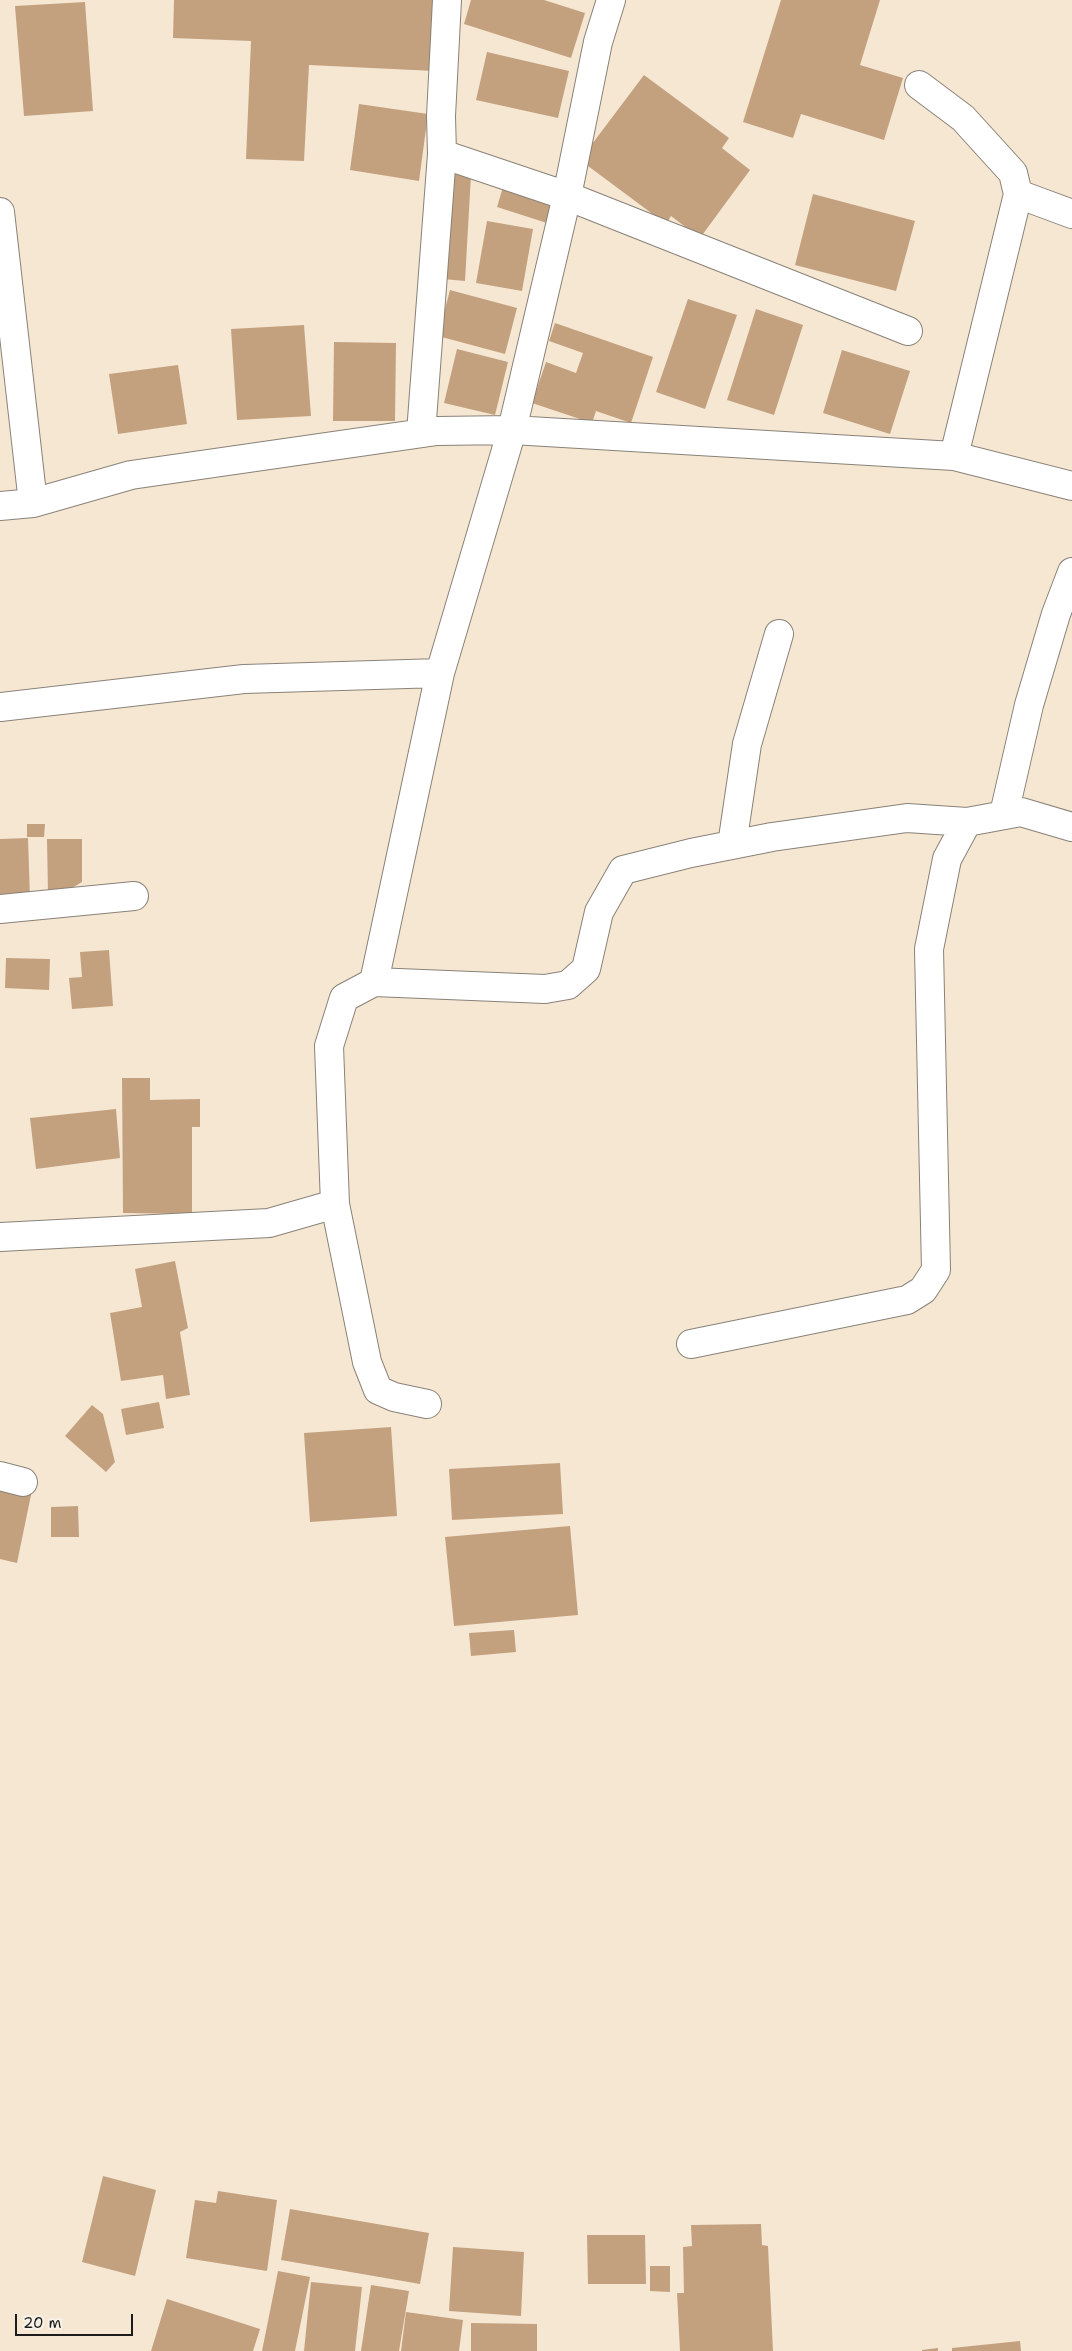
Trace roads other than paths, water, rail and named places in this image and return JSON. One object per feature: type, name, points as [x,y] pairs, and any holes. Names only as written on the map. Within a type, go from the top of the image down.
[{"type":"street","points":[[421,433],[442,154],[441,116],[447,0]]},
{"type":"street","points":[[374,982],[440,673],[512,430],[567,196],[598,42],[611,0]]},
{"type":"street","points":[[919,85],[963,118],[1013,172],[1018,194],[954,456]]},
{"type":"street","points":[[442,154],[567,196],[908,331]]},
{"type":"street","points":[[1018,194],[1072,214]]},
{"type":"street","points":[[0,212],[33,503]]},
{"type":"street","points":[[0,506],[33,503],[131,476],[421,433],[512,430],[954,456],[1072,486]]},
{"type":"street","points":[[1004,814],[1028,705],[1056,614],[1072,572]]},
{"type":"street","points":[[732,845],[747,744],[779,634]]},
{"type":"street","points":[[0,707],[244,679],[440,673]]},
{"type":"street","points":[[427,1404],[394,1397],[378,1390],[367,1362],[335,1204],[329,1046],[344,998],[374,982],[545,990],[568,985],[586,969],[599,912],[623,870],[691,853],[772,837],[907,818],[967,822],[1022,812],[1072,827]]},
{"type":"street","points":[[691,1344],[907,1300],[923,1290],[936,1270],[929,949],[947,859],[967,822]]},
{"type":"street","points":[[0,909],[134,896]]},
{"type":"street","points":[[0,1237],[269,1223],[335,1204]]}]
